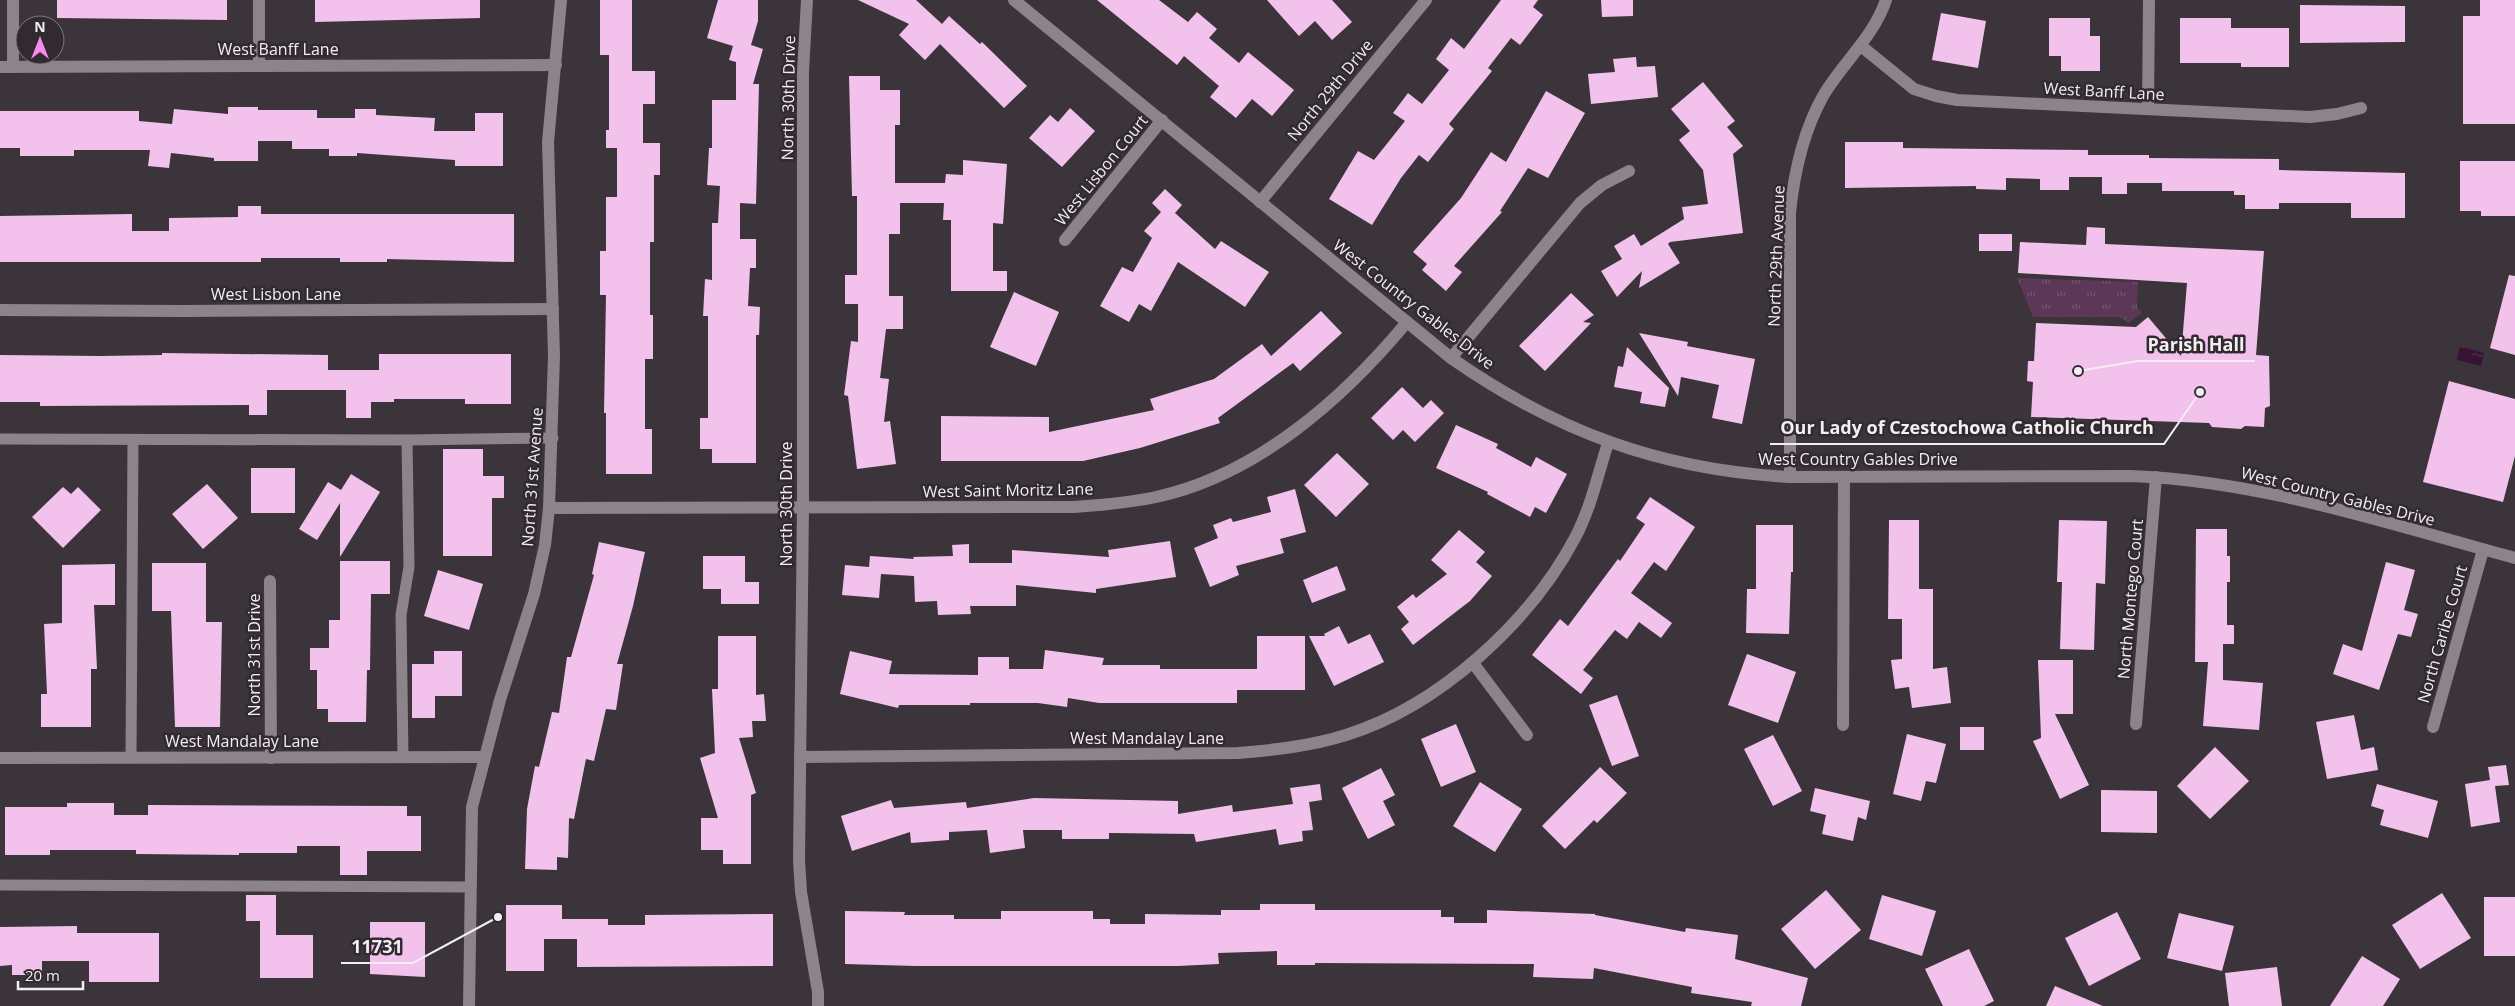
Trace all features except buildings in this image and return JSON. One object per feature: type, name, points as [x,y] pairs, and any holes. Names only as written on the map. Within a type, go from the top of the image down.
[{"type":"street","points":[[6,68],[13,0]]},
{"type":"street","points":[[259,0],[259,66]]},
{"type":"street","name":"North 31st Avenue","points":[[469,1006],[472,807],[484,757],[534,594],[545,545],[549,508],[553,438],[553,308],[548,142],[561,0]]},
{"type":"street","name":"North 30th Drive","points":[[807,0],[803,72],[801,892],[818,992],[818,1006]]},
{"type":"street","name":"West Country Gables Drive","points":[[1014,0],[1451,358],[1506,394],[1576,430],[1608,443],[1653,457],[1696,466],[1746,474],[1790,477],[2156,477],[2258,490],[2394,524],[2515,558]]},
{"type":"street","name":"North 29th Avenue","points":[[1790,477],[1790,213],[1793,184],[1800,154],[1812,119],[1824,95],[1872,30],[1886,0]]},
{"type":"street","points":[[2148,109],[2149,0]]},
{"type":"street","name":"North 29th Drive","points":[[1260,202],[1418,3]]},
{"type":"street","name":"West Banff Lane","points":[[1861,46],[1914,89],[1958,100],[2310,117],[2337,114],[2361,108]]},
{"type":"street","name":"West Banff Lane","points":[[6,68],[556,65]]},
{"type":"street","name":"West Lisbon Court","points":[[1065,240],[1162,120]]},
{"type":"street","points":[[1451,358],[1580,203],[1602,185],[1629,171]]},
{"type":"street","name":"West Lisbon Lane","points":[[0,310],[181,311],[553,308]]},
{"type":"street","name":"West Saint Moritz Lane","points":[[549,508],[1074,507],[1113,504],[1158,496],[1229,470],[1278,442],[1329,405],[1380,355],[1407,322]]},
{"type":"street","name":"West Mandalay Lane","points":[[800,757],[1238,753],[1286,749],[1346,735],[1379,722],[1436,690],[1473,663],[1522,613],[1553,574],[1571,544],[1587,511],[1608,443]]},
{"type":"street","points":[[1844,477],[1844,725]]},
{"type":"street","name":"North Montego Court","points":[[2136,724],[2156,477]]},
{"type":"street","name":"North Caribe Court","points":[[2433,727],[2483,550]]},
{"type":"street","name":"North 31st Drive","points":[[270,581],[271,758]]},
{"type":"street","points":[[1473,663],[1528,735]]},
{"type":"street","name":"West Mandalay Lane","points":[[0,758],[484,757]]},
{"type":"lane","points":[[0,439],[407,440],[553,438]]},
{"type":"lane","points":[[131,758],[133,440]]},
{"type":"lane","points":[[403,757],[401,615],[409,568],[407,440]]},
{"type":"lane","points":[[0,885],[470,887]]},
{"type":"green space","points":[[2017,278],[2138,282],[2137,308],[2142,313],[2128,323],[2121,317],[2033,317]]},
{"type":"water","points":[[2460,346],[2484,353],[2481,366],[2457,360]]},
{"type":"place","name":"Parish Hall","points":[[2078,371]]},
{"type":"place","name":"Our Lady of Czestochowa Catholic Church","points":[[2200,392]]},
{"type":"place","name":"11731","points":[[498,917]]}]
